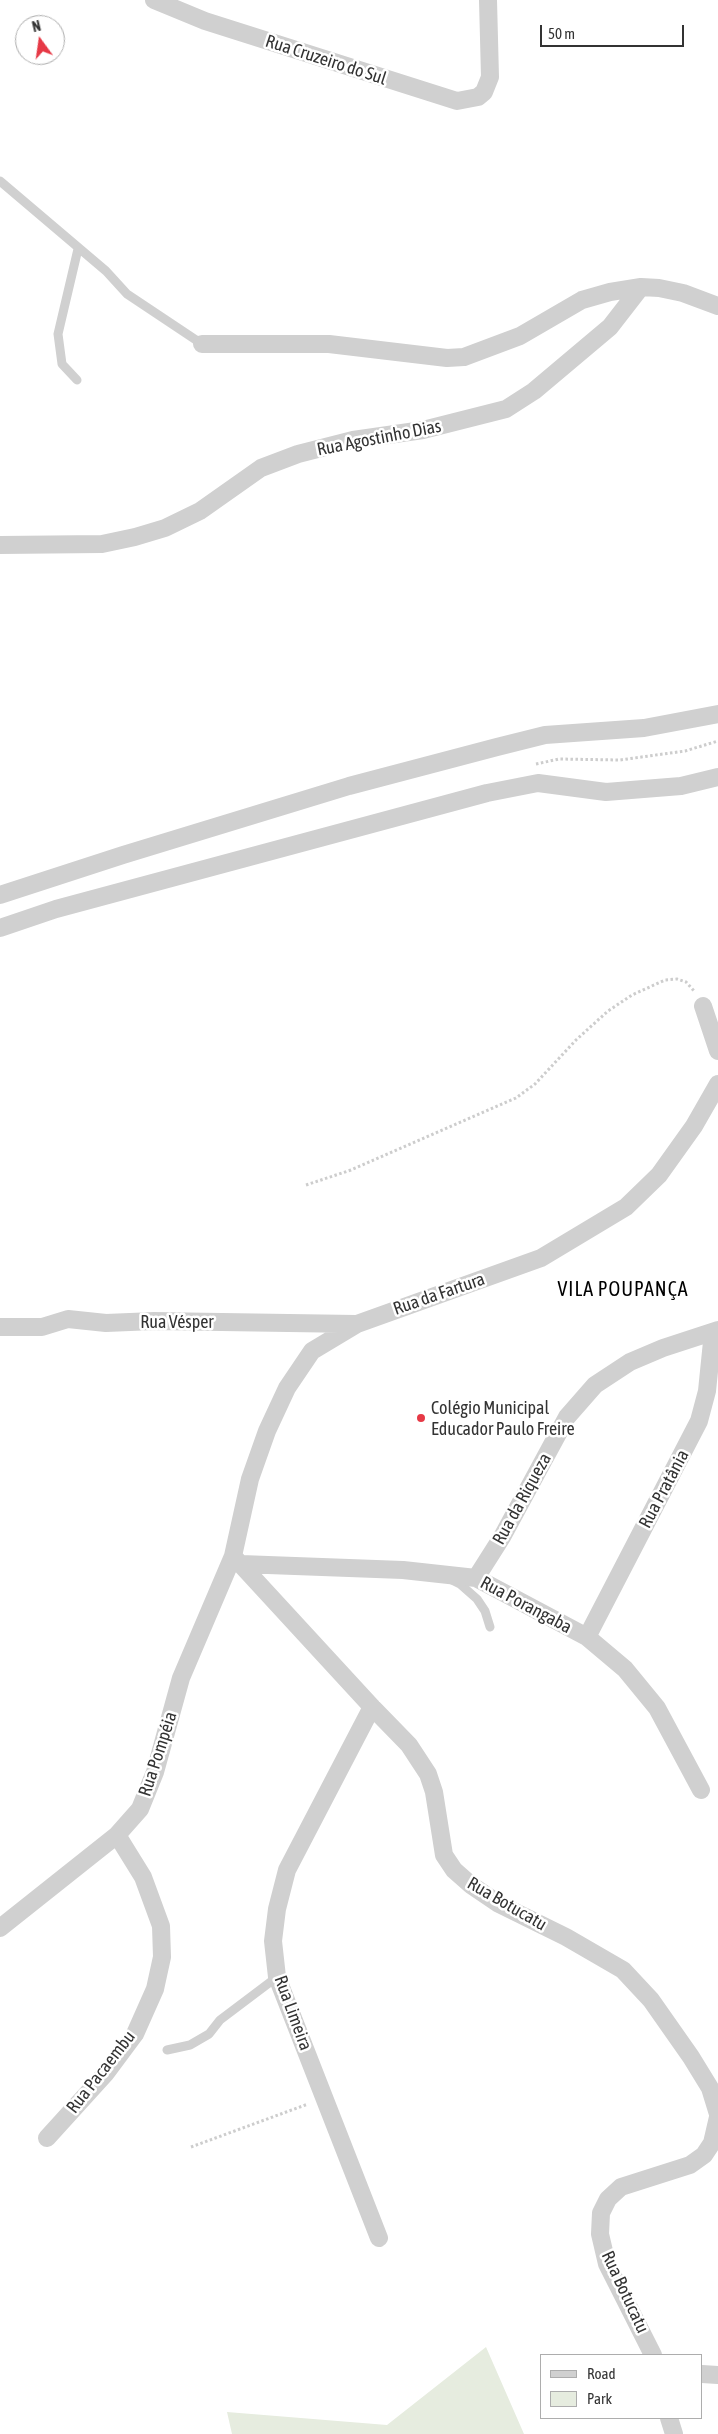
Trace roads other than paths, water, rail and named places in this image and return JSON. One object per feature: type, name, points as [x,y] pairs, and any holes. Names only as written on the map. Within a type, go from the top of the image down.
[{"type":"street","name":"Rua Cruzeiro do Sul","points":[[154,0],[205,21],[456,101],[478,97],[484,92],[490,77],[488,0]]},
{"type":"street","points":[[202,344],[328,344],[446,358],[464,357],[520,336],[582,300],[641,287],[659,288],[683,293],[718,306]]},
{"type":"street","name":"Rua Agostinho Dias","points":[[0,545],[102,544],[135,537],[165,528],[200,511],[261,468],[298,454],[353,440],[423,430],[506,409],[534,391],[610,327],[641,287]]},
{"type":"street","points":[[0,895],[349,786],[497,747],[545,735],[644,728],[718,714]]},
{"type":"street","points":[[0,928],[56,909],[487,793],[538,783],[606,792],[680,786],[718,777]]},
{"type":"street","points":[[703,1006],[718,1050]]},
{"type":"street","name":"Rua da Fartura","points":[[237,1560],[250,1480],[267,1431],[287,1388],[312,1351],[357,1324],[541,1258],[626,1207],[659,1175],[694,1126],[718,1084]]},
{"type":"street","name":"Rua Vésper","points":[[0,1327],[42,1327],[68,1319],[106,1323],[154,1321],[357,1324]]},
{"type":"street","name":"Rua da Riqueza","points":[[476,1578],[502,1536],[567,1418],[595,1385],[630,1362],[663,1348],[716,1331]]},
{"type":"street","name":"Rua Pratânia","points":[[587,1637],[698,1421],[707,1391],[716,1331]]},
{"type":"street","name":"Rua Porangaba","points":[[237,1560],[433,1573],[476,1578],[587,1637],[625,1669],[657,1708],[702,1790]]},
{"type":"street","name":"Rua Botucatu","points":[[237,1560],[409,1745],[428,1774],[434,1792],[444,1855],[454,1870],[471,1885],[499,1904],[573,1941],[623,1970],[652,2000],[710,2088],[718,2115],[712,2143],[704,2155],[690,2165],[621,2187],[608,2199],[601,2214],[600,2234],[607,2264],[652,2354]]},
{"type":"street","name":"Rua Pompéia","points":[[0,1928],[117,1835],[140,1809],[155,1772],[181,1678],[237,1560]]},
{"type":"street","name":"Rua Limeira","points":[[372,1707],[287,1870],[277,1909],[273,1941],[277,1977],[379,2238]]},
{"type":"street","name":"Rua Pacaembu","points":[[47,2138],[106,2074],[135,2034],[155,1988],[160,1965],[161,1926],[143,1877],[117,1835]]},
{"type":"street","points":[[703,2374],[718,2375]]},
{"type":"street","points":[[669,2419],[674,2434]]},
{"type":"lane","points":[[0,182],[106,271],[127,294],[202,344]]},
{"type":"lane","points":[[77,380],[62,364],[58,334],[78,249]]},
{"type":"lane","points":[[433,1573],[460,1584],[477,1599],[485,1612],[490,1627]]},
{"type":"lane","points":[[166,2050],[190,2045],[209,2034],[220,2020],[277,1977]]},
{"type":"place","name":"Colégio Municipal Educador Paulo Freire","points":[[421,1418]]},
{"type":"district","name":"VILA POUPANÇA","points":[[623,1290]]}]
